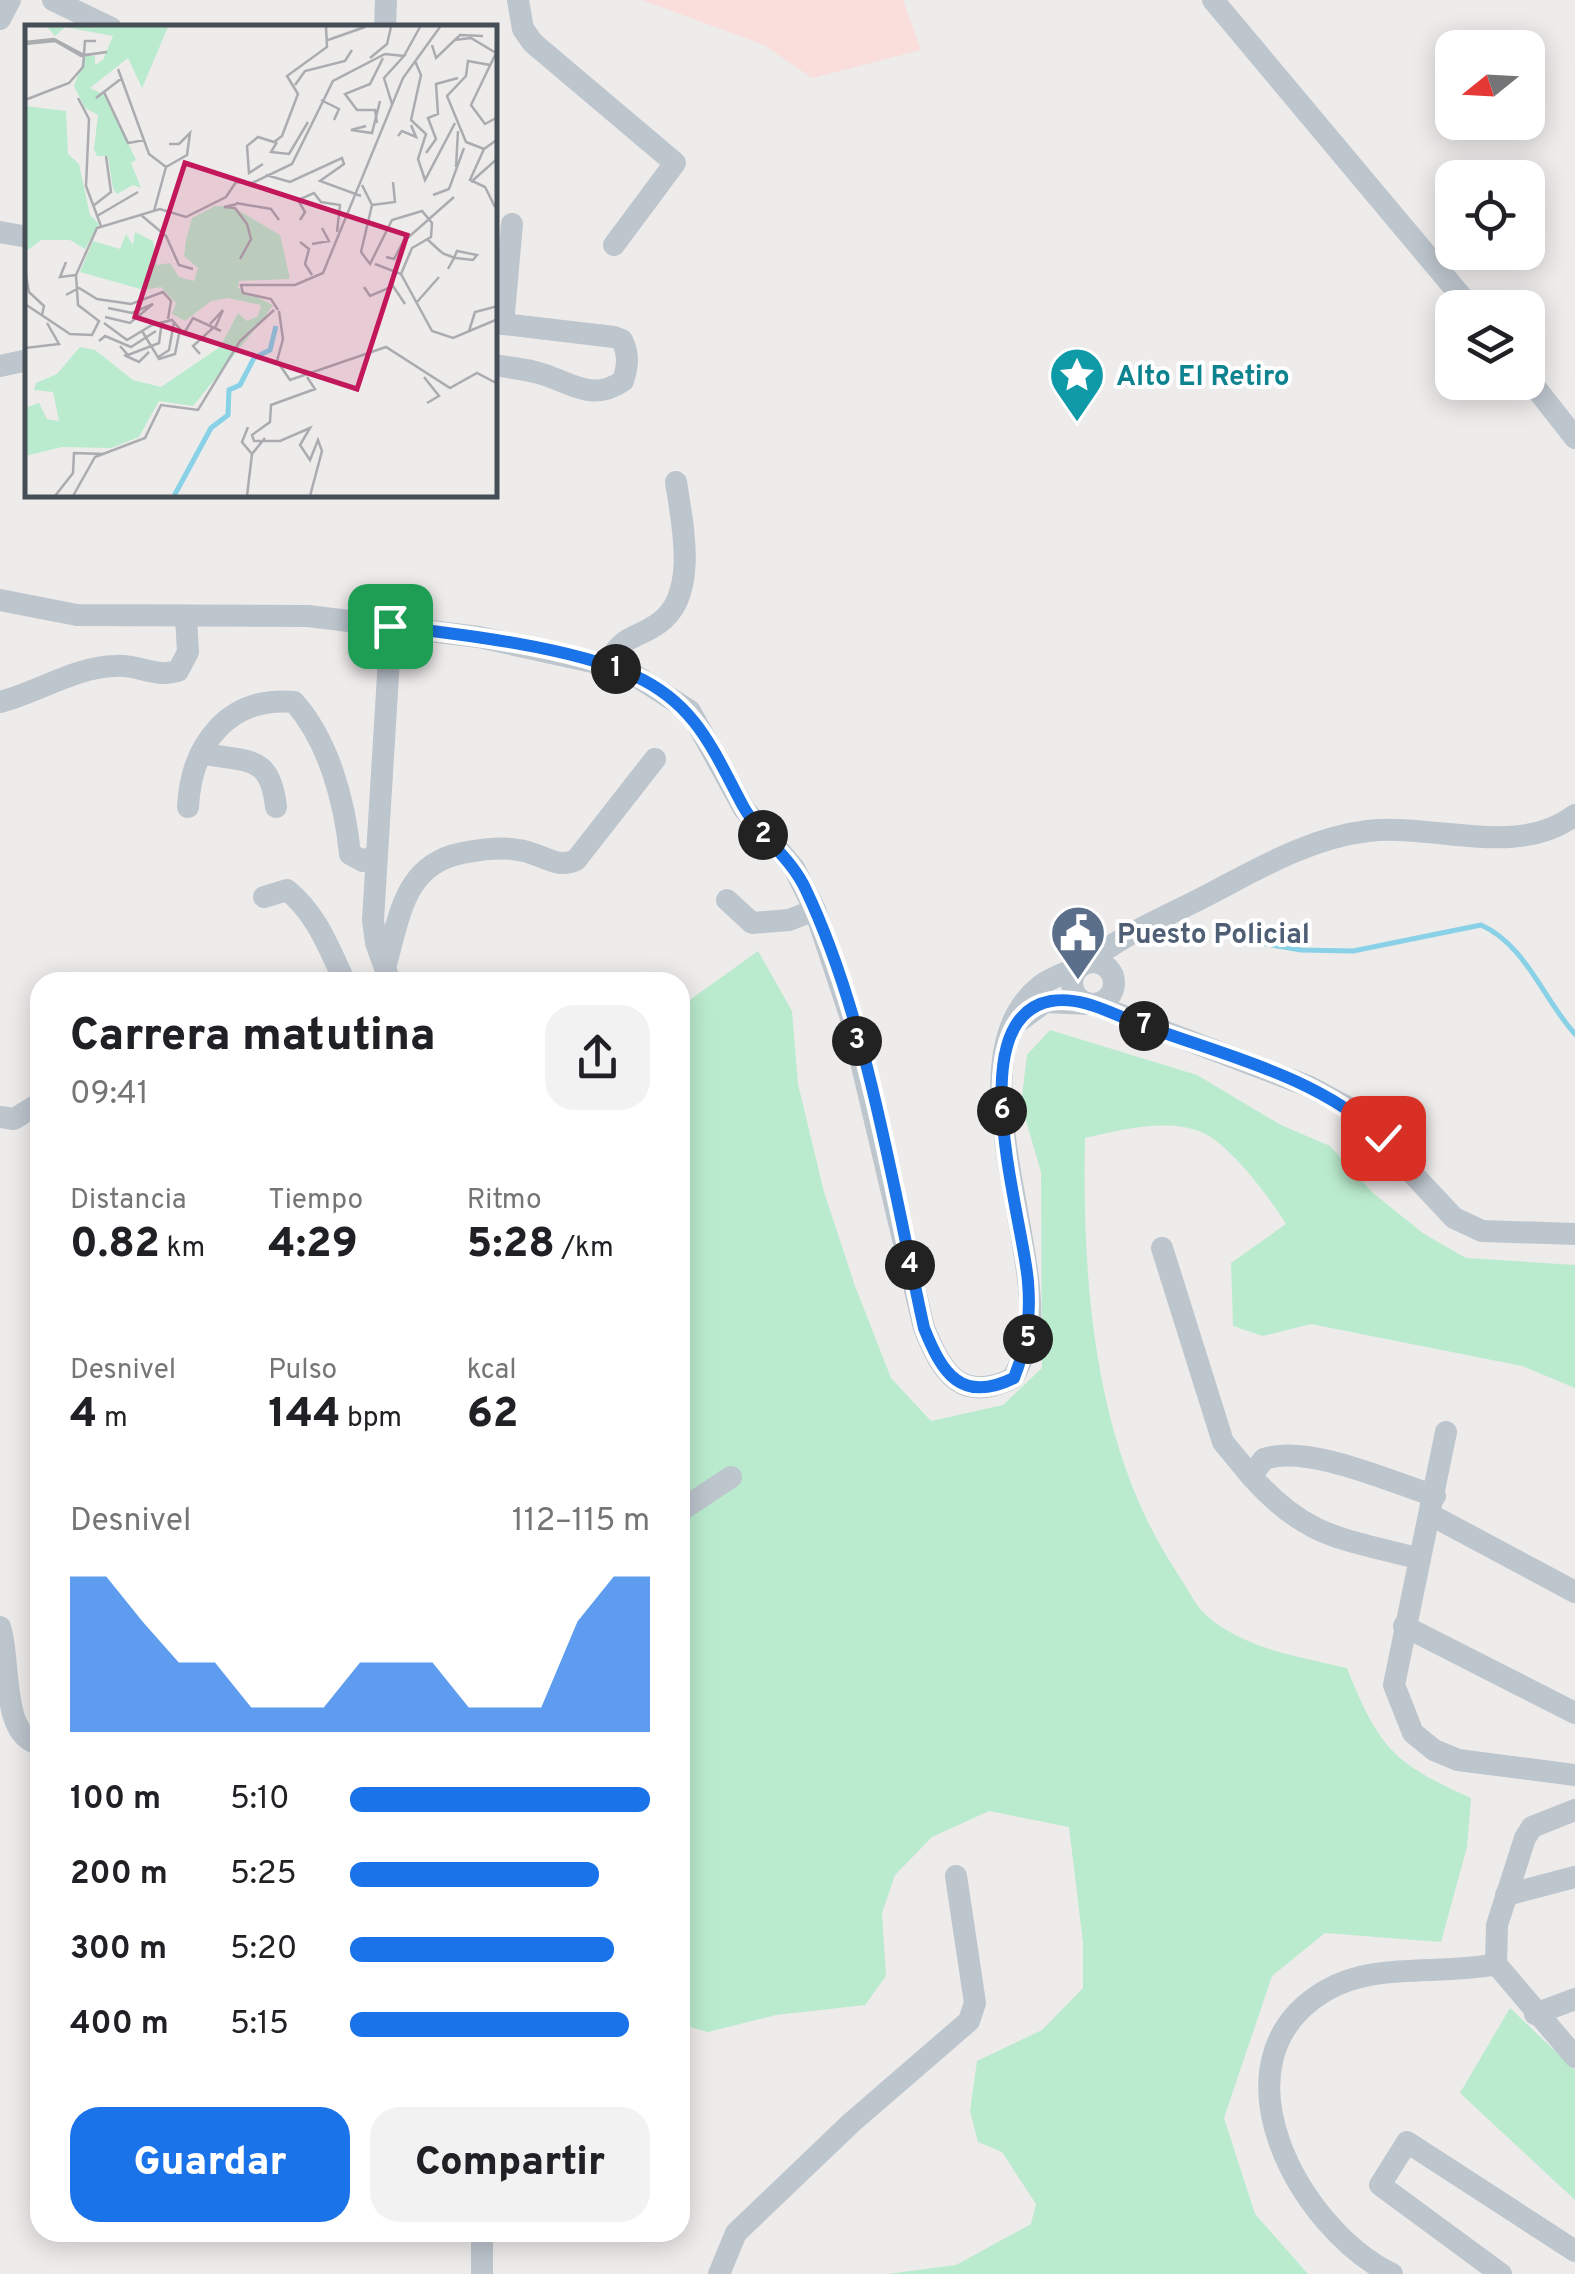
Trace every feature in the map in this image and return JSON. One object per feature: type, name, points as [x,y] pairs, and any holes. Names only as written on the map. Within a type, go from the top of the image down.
[{"type":"street","points":[[0,19],[10,0]]},
{"type":"street","points":[[53,0],[105,25]]},
{"type":"street","points":[[518,0],[523,28],[533,43],[675,164],[614,244]]},
{"type":"street","points":[[1213,0],[1456,290]]},
{"type":"street","points":[[498,366],[536,372],[565,386],[598,391],[623,381],[628,366],[627,350],[622,340],[614,337],[499,324],[512,224]]},
{"type":"street","points":[[0,232],[25,237]]},
{"type":"street","points":[[0,366],[25,361]]},
{"type":"street","points":[[1545,400],[1575,438]]},
{"type":"street","points":[[606,665],[623,640],[660,623],[673,606],[687,560],[676,482]]},
{"type":"street","points":[[0,600],[77,615],[308,616],[479,637],[606,665],[636,676],[690,712],[744,809],[794,868],[815,910],[850,1015],[924,1328],[939,1366],[968,1386],[994,1388],[1014,1378],[1028,1342],[1028,1281],[1002,1121],[1002,1068],[1014,1025],[1036,990],[1134,931],[1292,852],[1336,837],[1395,828],[1518,838],[1540,835],[1575,815]]},
{"type":"street","points":[[0,702],[92,669],[117,665],[158,675],[178,671],[188,652],[186,617]]},
{"type":"street","points":[[387,972],[373,920],[390,626]]},
{"type":"street","points":[[188,807],[190,778],[201,752],[230,715],[250,706],[294,702],[309,719],[322,745],[347,823],[350,854],[363,861],[375,856]]},
{"type":"street","points":[[201,752],[262,766],[273,780],[276,808]]},
{"type":"street","points":[[389,972],[408,892],[424,867],[482,848],[522,850],[558,864],[576,860],[655,759]]},
{"type":"street","points":[[264,897],[287,890],[300,900],[316,920],[340,972]]},
{"type":"street","points":[[727,900],[752,923],[789,920],[815,910]]},
{"type":"street","points":[[1014,1025],[1045,1002],[1091,1004],[1107,1000],[1124,952],[1158,920]]},
{"type":"street","points":[[1132,1021],[1102,964],[1084,964],[1073,975],[1072,987],[1078,998],[1132,1021],[1308,1086],[1354,1110],[1454,1218],[1482,1231],[1575,1234]]},
{"type":"street","points":[[0,1117],[14,1119],[30,1109]]},
{"type":"street","points":[[1162,1248],[1223,1442],[1251,1476],[1288,1515],[1312,1530],[1420,1559]]},
{"type":"street","points":[[1446,1432],[1394,1685],[1413,1733],[1434,1750],[1458,1760],[1575,1775]]},
{"type":"street","points":[[1251,1476],[1264,1459],[1330,1462],[1433,1505],[1575,1592]]},
{"type":"street","points":[[690,1504],[731,1476]]},
{"type":"street","points":[[1404,1626],[1575,1713]]},
{"type":"street","points":[[0,1627],[5,1643],[5,1703],[15,1728],[30,1743]]},
{"type":"street","points":[[1575,1810],[1532,1827],[1496,1925],[1496,1964],[1575,2057]]},
{"type":"street","points":[[719,2274],[736,2234],[851,2123],[969,2021],[975,2003],[956,1876]]},
{"type":"street","points":[[1506,1895],[1575,1877]]},
{"type":"street","points":[[1392,2274],[1365,2261],[1308,2199],[1275,2126],[1267,2088],[1268,2062],[1279,2037],[1325,1991],[1368,1974],[1465,1971],[1496,1964]]},
{"type":"street","points":[[1535,2014],[1575,1999]]},
{"type":"street","points":[[1502,2274],[1385,2191],[1380,2178],[1403,2146],[1412,2141],[1575,2251]]},
{"type":"street","points":[[482,2242],[482,2274]]},
{"type":"shaded area","points":[[642,0],[903,0],[921,50],[812,78],[764,45]]},
{"type":"green space","points":[[758,951],[792,1011],[798,1084],[824,1192],[855,1286],[891,1378],[931,1421],[1003,1405],[1042,1368],[1041,1172],[1021,1104],[1027,1055],[1050,1030],[1197,1075],[1281,1125],[1330,1146],[1373,1193],[1424,1234],[1466,1258],[1575,1265],[1575,1388],[1522,1366],[1311,1324],[1263,1336],[1233,1326],[1231,1263],[1286,1224],[1248,1172],[1212,1138],[1187,1128],[1143,1127],[1085,1138],[1091,1306],[1110,1418],[1148,1523],[1176,1571],[1202,1610],[1221,1627],[1273,1650],[1347,1668],[1369,1717],[1392,1750],[1423,1774],[1471,1798],[1467,1847],[1441,1942],[1325,1933],[1272,1976],[1224,2118],[1255,2214],[1308,2274],[887,2274],[956,2265],[1031,2224],[1036,2204],[1002,2152],[978,2142],[970,2111],[977,2061],[1042,2030],[1083,1988],[1083,1943],[1069,1827],[989,1811],[932,1837],[895,1875],[882,1913],[886,1976],[865,2005],[776,2015],[708,2032],[690,2027],[690,1000]]},
{"type":"green space","points":[[1510,2008],[1575,2070],[1575,2200],[1460,2093]]},
{"type":"waterway","points":[[1243,940],[1301,950],[1353,951],[1481,925],[1497,934],[1522,959],[1575,1034]]},
{"type":"place","name":"Alto El Retiro","points":[[1077,424]]},
{"type":"place","name":"Puesto Policial","points":[[1078,982]]},
{"type":"route","points":[[390,626],[479,637],[606,665],[636,676],[690,712],[744,809],[794,868],[815,910],[850,1015],[924,1328],[939,1366],[968,1386],[994,1388],[1014,1378],[1028,1342],[1028,1281],[1002,1121],[1002,1068],[1014,1025],[1045,1002],[1094,1004],[1308,1086],[1354,1110],[1383,1138]]}]
